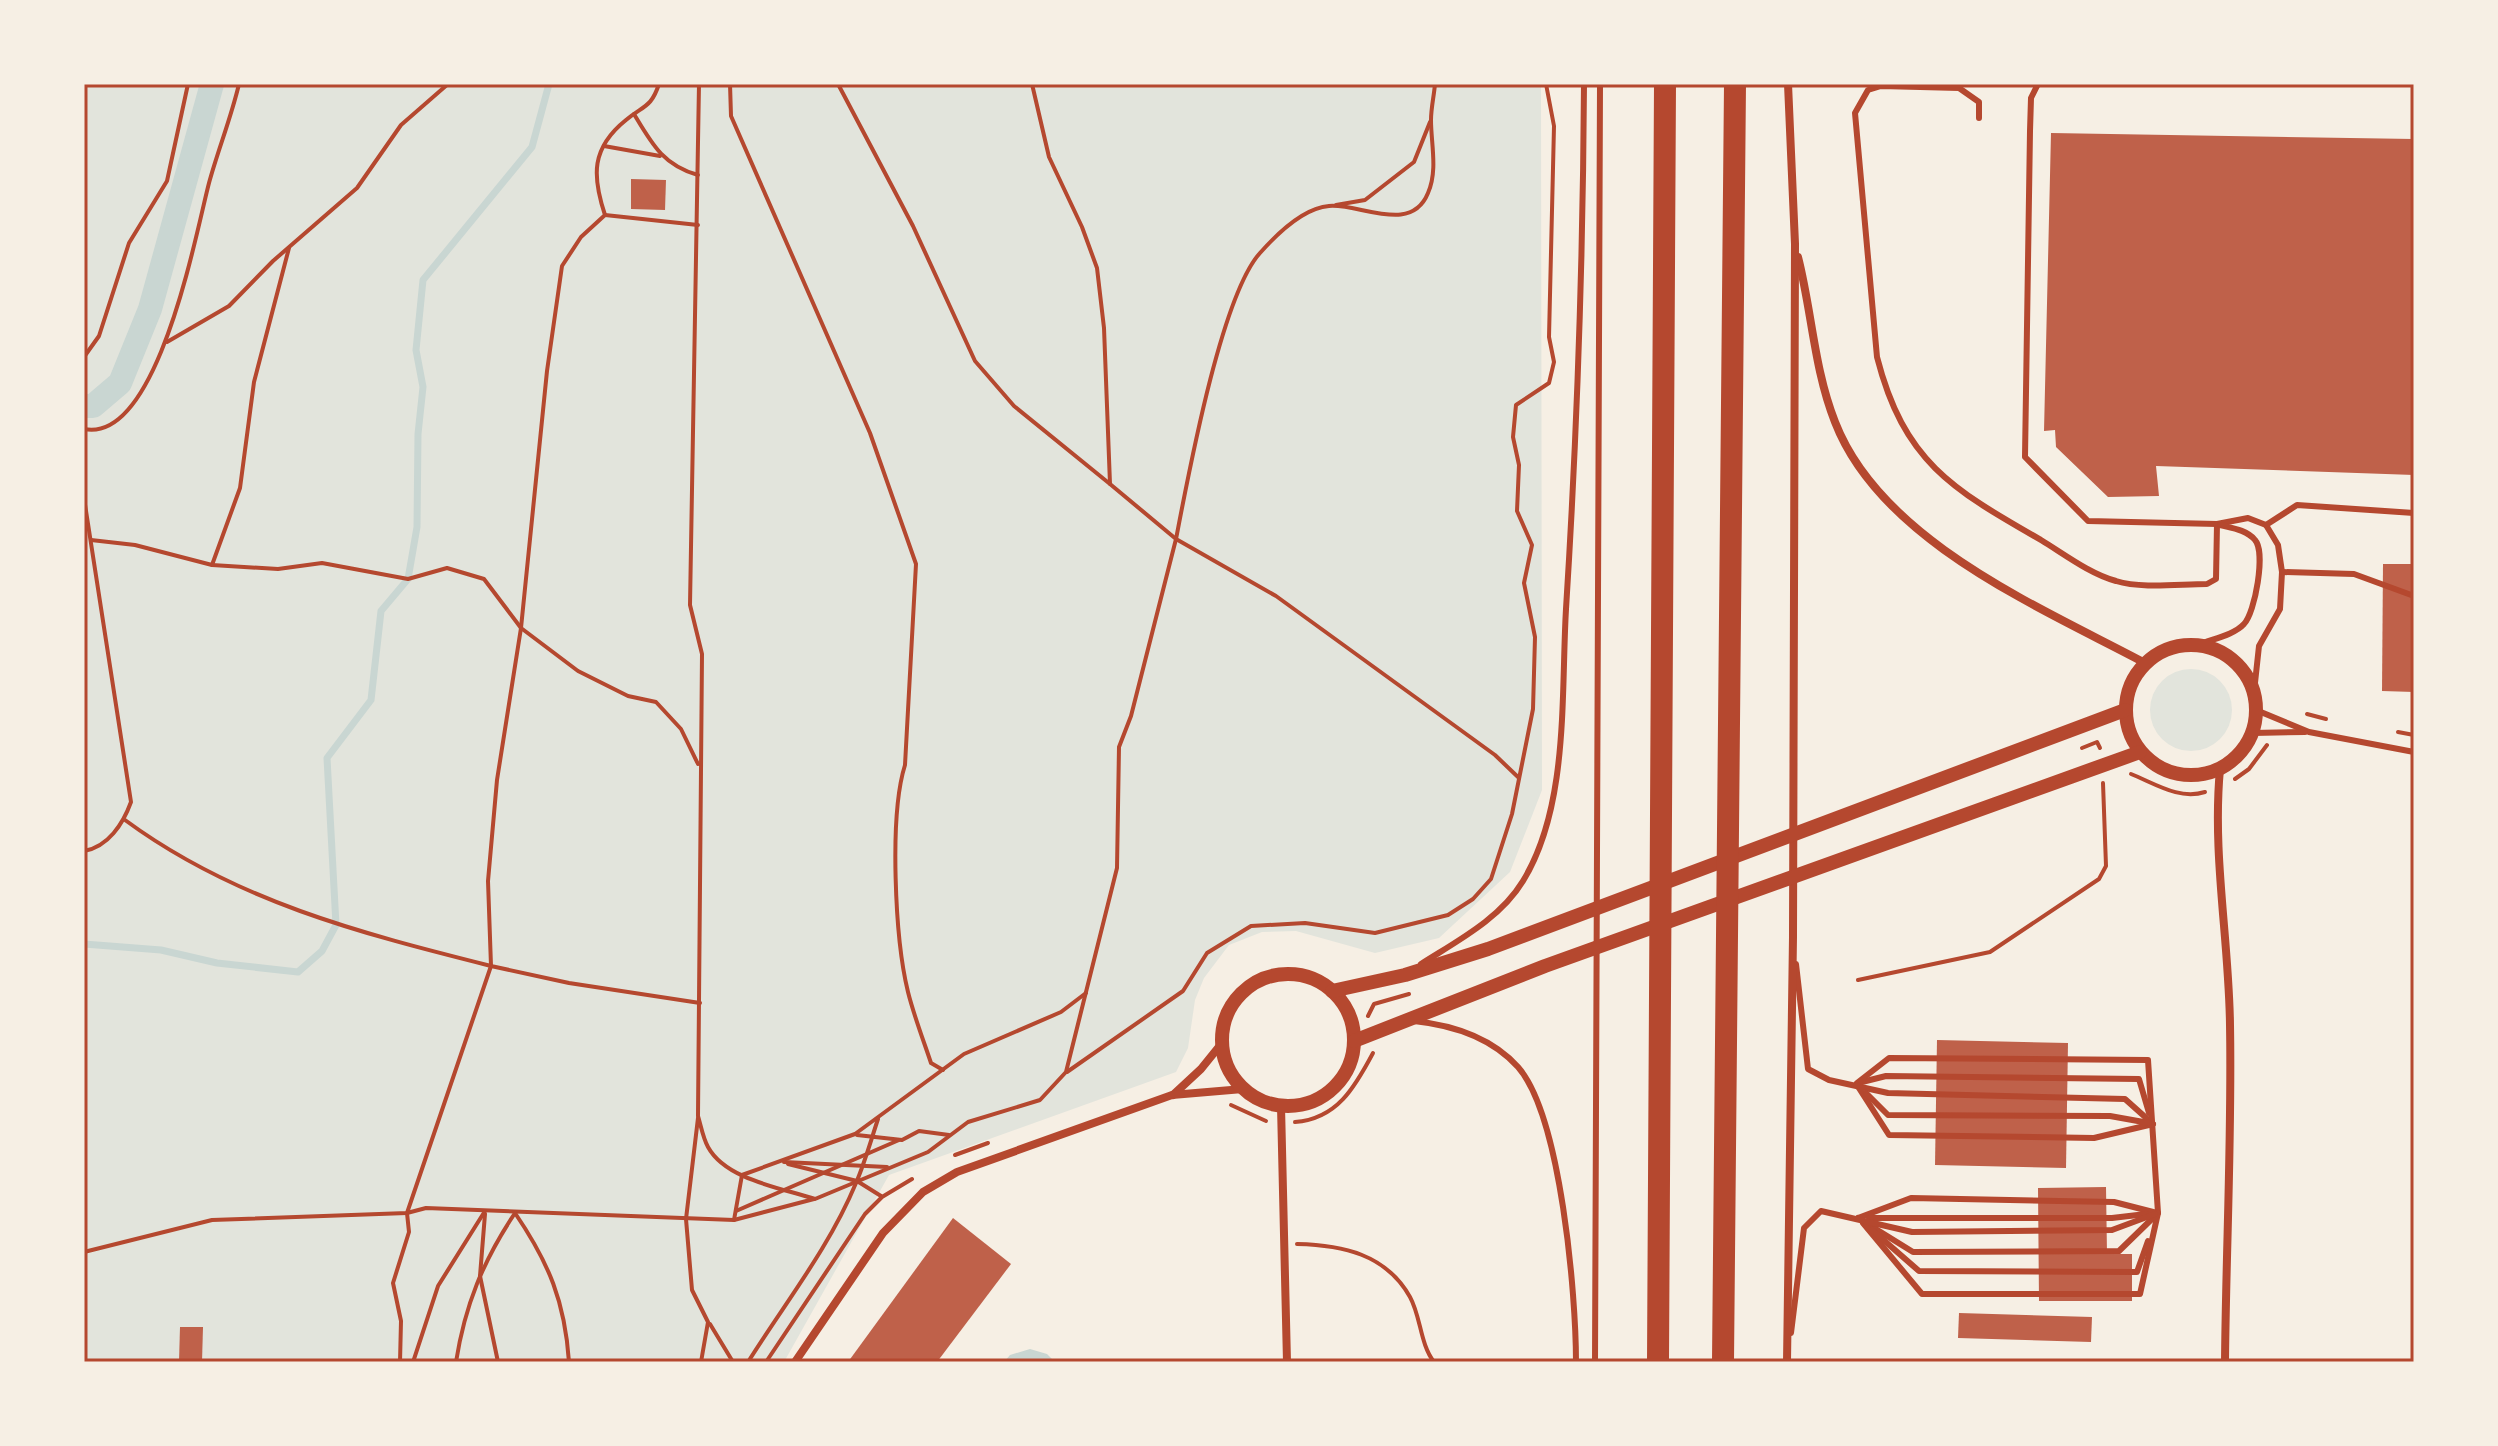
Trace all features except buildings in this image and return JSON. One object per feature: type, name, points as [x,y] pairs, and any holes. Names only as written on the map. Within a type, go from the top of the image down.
[{"type":"highway","points":[[1658,1362],[1665,84]]},
{"type":"highway","points":[[1723,1362],[1735,84]]},
{"type":"highway","points":[[1645,1362],[1649,820],[1661,781]]},
{"type":"street","points":[[1787,1362],[1793,937],[1795,244],[1788,84]]},
{"type":"street","points":[[1795,244],[1809,299],[1817,362],[1835,424],[1860,468],[1907,522],[1968,566],[2145,663]]},
{"type":"street","points":[[2198,645],[2217,650],[2233,660],[2245,674],[2254,692],[2256,710],[2253,733],[2245,747],[2220,769],[2203,775],[2177,774],[2153,764],[2140,752],[2129,732],[2125,710],[2134,677],[2145,663],[2161,652],[2198,645]]},
{"type":"street","points":[[1332,991],[1405,975],[1531,932],[2125,710]]},
{"type":"street","points":[[1354,1041],[1545,966],[2140,752]]},
{"type":"street","points":[[2220,769],[2218,842],[2228,944],[2230,1028],[2225,1362]]},
{"type":"street","points":[[1295,975],[1315,980],[1332,991],[1348,1014],[1354,1041],[1349,1065],[1330,1092],[1315,1101],[1281,1106],[1266,1102],[1243,1089],[1225,1060],[1222,1043],[1230,1008],[1255,983],[1274,976],[1295,975]]},
{"type":"street","points":[[1172,1095],[1201,1069],[1222,1043]]},
{"type":"street","points":[[795,1362],[883,1233],[923,1192],[957,1172],[1172,1095],[1243,1089]]},
{"type":"street","points":[[1281,1106],[1287,1362]]},
{"type":"lane","points":[[1405,975],[1484,924],[1523,882],[1544,836],[1556,783],[1572,513],[1584,84]]},
{"type":"lane","points":[[1595,1362],[1600,84]]},
{"type":"lane","points":[[2038,84],[2031,98],[2025,457],[2088,521],[2217,524],[2248,518],[2266,525],[2278,545],[2282,572],[2280,609],[2259,646],[2254,692]]},
{"type":"lane","points":[[1979,118],[1979,102],[1959,88],[1881,86],[1868,90],[1855,113],[1877,357],[1885,390],[1911,443],[1938,473],[1972,501],[2118,582],[2207,584],[2216,579],[2217,524]]},
{"type":"lane","points":[[2266,525],[2297,505],[2414,513]]},
{"type":"lane","points":[[2198,645],[2241,627],[2252,615],[2261,553],[2257,541],[2245,532],[2217,524]]},
{"type":"lane","points":[[2282,572],[2354,574],[2414,596]]},
{"type":"lane","points":[[2256,710],[2309,732],[2414,752]]},
{"type":"lane","points":[[2253,733],[2309,732]]},
{"type":"lane","points":[[1793,937],[1808,1069],[1829,1080],[1857,1083],[1888,1093],[2125,1099],[2153,1124]]},
{"type":"lane","points":[[1399,1021],[1459,1029],[1490,1044],[1518,1067],[1532,1090],[1560,1178],[1576,1362]]},
{"type":"lane","points":[[1857,1083],[1889,1058],[2148,1060],[2158,1213],[2140,1294],[1922,1294],[1858,1218]]},
{"type":"lane","points":[[1857,1083],[1886,1076],[2139,1079],[2153,1124]]},
{"type":"lane","points":[[1857,1083],[1888,1115],[2110,1116],[2153,1124]]},
{"type":"lane","points":[[1857,1083],[1889,1135],[2094,1138],[2153,1124]]},
{"type":"lane","points":[[1858,1218],[1911,1198],[2114,1202],[2158,1213]]},
{"type":"lane","points":[[1787,1362],[1804,1228],[1821,1211],[1912,1232],[2112,1230],[2158,1213]]},
{"type":"lane","points":[[1858,1218],[1913,1252],[2119,1251],[2158,1213]]},
{"type":"lane","points":[[1858,1218],[2112,1218],[2158,1213]]},
{"type":"lane","points":[[1858,1218],[1919,1271],[2137,1272],[2158,1213]]},
{"type":"path","points":[[84,357],[99,336],[129,243],[167,181],[188,84]]},
{"type":"path","points":[[84,429],[90,431],[117,420],[146,386],[177,313],[210,180],[239,84]]},
{"type":"path","points":[[165,343],[229,306],[357,188],[401,125],[448,84]]},
{"type":"path","points":[[605,215],[597,191],[595,158],[634,114],[653,102],[659,84]]},
{"type":"path","points":[[699,84],[690,605],[702,654],[700,1003],[698,1116],[686,1219],[692,1290],[733,1362]]},
{"type":"path","points":[[730,84],[731,116],[870,433],[916,564],[905,765],[898,785],[896,876],[907,989],[931,1063],[943,1070]]},
{"type":"path","points":[[838,84],[913,226],[975,361],[1014,406],[1176,539],[1276,596],[1495,755],[1519,778]]},
{"type":"path","points":[[1032,84],[1049,157],[1082,227],[1097,268],[1104,328],[1110,484]]},
{"type":"path","points":[[1328,206],[1387,215],[1412,212],[1428,196],[1433,176],[1431,119],[1435,84]]},
{"type":"path","points":[[84,1252],[212,1220],[407,1213],[426,1208],[734,1220],[815,1199],[928,1152],[968,1122],[1040,1100],[1066,1072],[1183,991],[1207,953],[1251,926],[1305,923],[1375,933],[1448,915],[1473,899],[1491,879],[1512,814],[1533,709],[1535,637],[1524,583],[1532,545],[1517,511],[1519,465],[1513,437],[1516,405],[1549,383],[1554,362],[1549,337],[1554,126],[1546,84]]},
{"type":"path","points":[[634,114],[660,156],[682,171],[698,175]]},
{"type":"path","points":[[1066,1072],[1117,868],[1119,747],[1131,716],[1176,539],[1201,423],[1241,286],[1258,254],[1297,218],[1328,206],[1365,200],[1414,162],[1431,119]]},
{"type":"path","points":[[604,146],[660,156]]},
{"type":"path","points":[[400,1362],[401,1321],[393,1283],[409,1232],[407,1213],[491,966],[488,881],[495,809],[506,703],[521,628],[547,371],[562,266],[581,237],[605,215],[698,225]]},
{"type":"path","points":[[212,565],[240,488],[254,382],[289,248]]},
{"type":"path","points":[[84,498],[131,802],[125,820],[99,849],[84,851]]},
{"type":"path","points":[[91,540],[135,545],[212,565],[278,569],[322,563],[408,579],[447,568],[484,579],[521,628],[578,671],[628,696],[656,702],[681,729],[700,767]]},
{"type":"path","points":[[2303,713],[2333,721]]},
{"type":"path","points":[[2387,731],[2414,735]]},
{"type":"path","points":[[2088,746],[2097,742],[2100,750]]},
{"type":"path","points":[[2230,782],[2243,775],[2268,744]]},
{"type":"path","points":[[2123,774],[2131,773],[2178,795],[2200,794]]},
{"type":"path","points":[[1858,980],[1990,952],[2099,879],[2106,866],[2103,781]]},
{"type":"path","points":[[125,820],[156,843],[271,903],[368,935],[569,983],[700,1003]]},
{"type":"path","points":[[742,1175],[855,1134],[964,1054],[1061,1012],[1088,992]]},
{"type":"path","points":[[1369,1022],[1370,1008],[1374,1004],[1392,1000]]},
{"type":"path","points":[[1321,1117],[1351,1092],[1373,1053]]},
{"type":"path","points":[[698,1116],[713,1156],[742,1175],[815,1199]]},
{"type":"path","points":[[748,1362],[808,1273],[857,1181],[879,1116]]},
{"type":"path","points":[[735,1211],[919,1131],[950,1135]]},
{"type":"path","points":[[855,1134],[899,1140]]},
{"type":"path","points":[[778,1162],[891,1167]]},
{"type":"path","points":[[766,1362],[850,1233],[882,1197],[857,1181],[778,1162]]},
{"type":"path","points":[[734,1220],[742,1175]]},
{"type":"path","points":[[485,1211],[480,1276],[498,1362]]},
{"type":"path","points":[[413,1362],[438,1286],[485,1211]]},
{"type":"path","points":[[456,1362],[463,1317],[480,1276],[515,1213]]},
{"type":"path","points":[[515,1213],[538,1246],[557,1287],[569,1362]]},
{"type":"path","points":[[1285,1243],[1330,1244],[1368,1254],[1410,1297],[1434,1362]]},
{"type":"path","points":[[701,1362],[708,1322]]},
{"type":"shaded area","points":[[84,84],[1541,84],[1542,790],[1510,872],[1439,938],[1375,953],[1296,931],[1262,932],[1229,945],[1204,978],[1195,1000],[1188,1048],[1176,1072],[889,1175],[784,1362],[84,1362]]},
{"type":"shaded area","points":[[2191,669],[2207,672],[2220,681],[2229,694],[2232,710],[2229,726],[2220,739],[2207,748],[2191,751],[2175,748],[2162,739],[2153,726],[2150,710],[2153,694],[2162,681],[2175,672]]},
{"type":"shaded area","points":[[1030,1349],[1047,1354],[1055,1362],[1004,1362],[1010,1355]]},
{"type":"waterway","points":[[84,406],[93,406],[120,383],[150,309],[212,84]]},
{"type":"waterway","points":[[84,944],[161,950],[217,963],[298,972],[322,951],[336,925],[327,758],[371,700],[381,611],[408,579],[417,527],[418,434],[423,387],[416,350],[423,280],[532,147],[549,84]]}]
